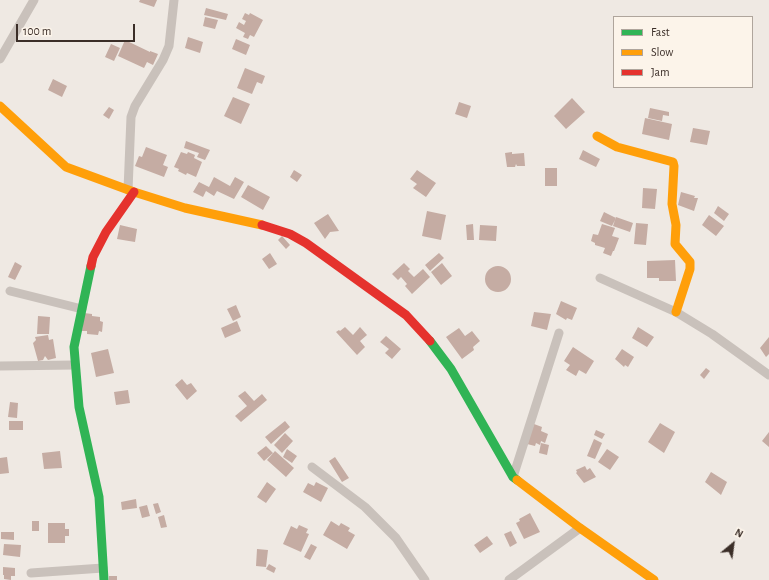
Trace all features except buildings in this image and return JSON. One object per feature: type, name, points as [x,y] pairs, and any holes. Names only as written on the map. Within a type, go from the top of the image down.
[{"type":"street","points":[[0,59],[34,0]]},
{"type":"street","points":[[104,580],[99,497],[79,407],[74,347],[93,257],[106,232],[131,191],[131,117],[135,106],[163,60],[171,32],[174,0]]},
{"type":"street","points":[[0,106],[66,167],[131,191],[185,208],[264,225],[290,234],[306,243],[406,315],[427,337],[451,369],[513,477],[580,528],[654,580]]},
{"type":"street","points":[[597,136],[617,147],[673,162],[672,204],[676,225],[675,244],[690,262],[690,269],[676,312]]},
{"type":"street","points":[[600,278],[676,312],[712,334],[769,375]]},
{"type":"street","points":[[10,291],[82,309]]},
{"type":"street","points":[[513,477],[559,333]]},
{"type":"street","points":[[0,366],[75,364]]},
{"type":"street","points":[[312,467],[365,507],[396,538],[425,580]]},
{"type":"street","points":[[509,580],[580,528]]},
{"type":"street","points":[[32,573],[103,568]]},
{"type":"traffic: fast","points":[[91,266],[74,347],[79,407],[99,497],[104,580]]},
{"type":"traffic: fast","points":[[430,341],[451,369],[513,477],[517,480]]},
{"type":"traffic: slow","points":[[0,106],[66,167],[134,192],[185,208],[262,225]]},
{"type":"traffic: slow","points":[[597,136],[617,147],[673,162],[672,204],[676,225],[675,244],[690,262],[690,269],[676,312]]},
{"type":"traffic: slow","points":[[517,480],[580,528],[654,580]]},
{"type":"traffic: jam","points":[[91,266],[93,257],[106,232],[134,192]]},
{"type":"traffic: jam","points":[[262,225],[290,234],[306,243],[406,315],[430,341]]}]
